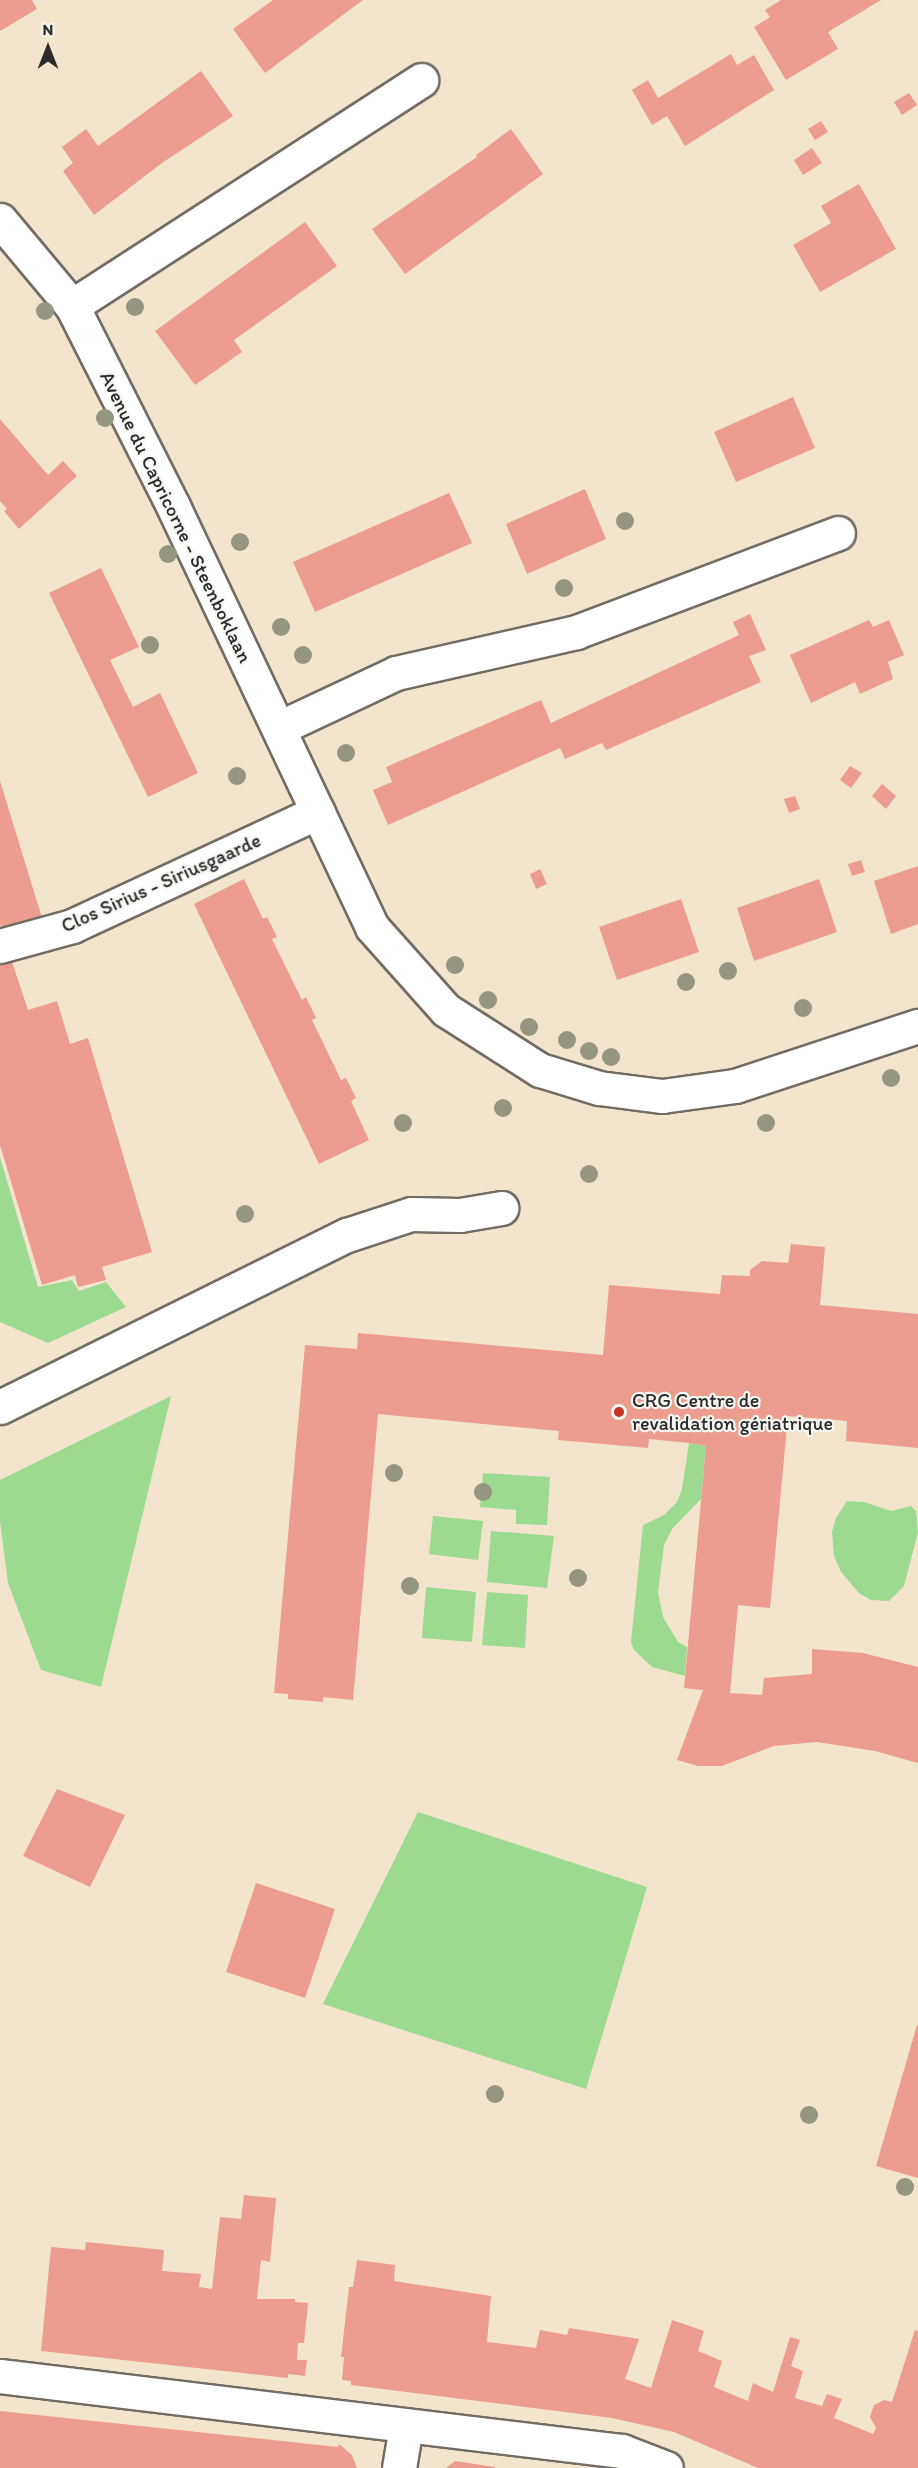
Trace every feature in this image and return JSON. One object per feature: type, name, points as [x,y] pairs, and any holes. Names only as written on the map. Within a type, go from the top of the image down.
[{"type":"street","points":[[72,306],[421,80]]},
{"type":"street","name":"Avenue du Capricorne - Steenboklaan","points":[[0,220],[72,306],[174,506],[372,927],[446,1010],[540,1071],[599,1088],[662,1096],[735,1086],[918,1026]]},
{"type":"street","points":[[279,728],[396,673],[576,632],[838,533]]},
{"type":"street","name":"Clos Sirius - Siriusgaarde","points":[[0,946],[72,926],[318,812]]},
{"type":"street","points":[[0,1407],[347,1235],[411,1214],[460,1215],[501,1208]]},
{"type":"street","points":[[0,2376],[622,2451],[666,2468]]},
{"type":"street","points":[[399,2468],[406,2426]]},
{"type":"green space","points":[[0,1157],[38,1287],[72,1280],[79,1291],[106,1282],[126,1307],[48,1343],[0,1322]]},
{"type":"green space","points":[[171,1396],[101,1687],[41,1670],[8,1583],[0,1521],[0,1480]]},
{"type":"green space","points":[[689,1443],[706,1446],[701,1499],[672,1529],[664,1545],[658,1592],[663,1617],[678,1642],[687,1647],[685,1676],[652,1667],[634,1650],[631,1642],[643,1525],[664,1515],[677,1502],[682,1489]]},
{"type":"green space","points":[[483,1473],[550,1477],[547,1525],[516,1524],[516,1510],[480,1507]]},
{"type":"green space","points":[[847,1501],[864,1502],[891,1511],[911,1506],[916,1511],[918,1532],[904,1586],[889,1601],[871,1600],[859,1593],[841,1572],[834,1556],[832,1532],[836,1518]]},
{"type":"green space","points":[[433,1516],[483,1521],[478,1560],[429,1554]]},
{"type":"green space","points":[[491,1531],[554,1536],[547,1588],[487,1582]]},
{"type":"green space","points":[[426,1587],[476,1592],[472,1642],[422,1638]]},
{"type":"green space","points":[[487,1592],[528,1595],[525,1648],[482,1645]]},
{"type":"green space","points":[[418,1812],[647,1887],[586,2089],[323,2004]]},
{"type":"building","points":[[0,0],[32,0],[37,9],[0,31]]},
{"type":"building","points":[[273,0],[363,0],[265,73],[233,29]]},
{"type":"building","points":[[781,0],[881,0],[828,32],[838,49],[786,80],[754,27],[770,17],[765,10]]},
{"type":"building","points":[[731,54],[737,65],[754,55],[774,90],[685,146],[667,116],[652,125],[632,90],[648,80],[658,98]]},
{"type":"building","points":[[201,71],[233,116],[162,163],[94,215],[63,171],[73,163],[62,147],[86,129],[98,146]]},
{"type":"building","points":[[909,93],[917,105],[902,115],[894,102]]},
{"type":"building","points":[[821,121],[828,132],[815,140],[808,129]]},
{"type":"building","points":[[511,129],[543,174],[405,274],[372,229],[477,157],[476,155]]},
{"type":"building","points":[[812,148],[822,163],[803,175],[794,160]]},
{"type":"building","points":[[859,184],[896,249],[820,292],[793,245],[831,223],[821,206]]},
{"type":"building","points":[[305,222],[337,266],[234,340],[242,352],[195,385],[155,331]]},
{"type":"building","points":[[793,397],[815,448],[736,482],[714,432]]},
{"type":"building","points":[[0,419],[48,475],[63,461],[77,476],[19,529],[4,511],[7,509],[0,501]]},
{"type":"building","points":[[585,489],[606,539],[527,574],[506,524]]},
{"type":"building","points":[[449,493],[472,543],[315,612],[293,562]]},
{"type":"building","points":[[101,568],[139,647],[110,660],[133,707],[160,693],[198,773],[148,797],[49,593]]},
{"type":"building","points":[[750,614],[766,650],[749,656],[761,682],[606,750],[602,743],[565,759],[560,748],[388,825],[373,790],[392,782],[386,767],[541,700],[551,723],[739,635],[733,622]]},
{"type":"building","points":[[869,620],[873,627],[889,620],[904,655],[888,662],[893,679],[860,694],[855,682],[811,703],[790,655]]},
{"type":"building","points":[[850,766],[862,773],[851,788],[840,780]]},
{"type":"building","points":[[0,781],[42,918],[3,929],[0,925]]},
{"type":"building","points":[[882,784],[896,796],[886,809],[872,796]]},
{"type":"building","points":[[795,796],[800,809],[789,813],[784,799]]},
{"type":"building","points":[[861,860],[865,872],[852,876],[848,864]]},
{"type":"building","points":[[918,866],[918,924],[891,934],[874,881]]},
{"type":"building","points":[[540,869],[547,884],[536,889],[530,874]]},
{"type":"building","points":[[244,879],[263,919],[267,917],[277,937],[272,939],[302,1000],[306,997],[316,1018],[312,1020],[341,1080],[346,1078],[356,1098],[351,1101],[369,1140],[319,1164],[194,904]]},
{"type":"building","points":[[819,879],[837,932],[754,961],[737,908]]},
{"type":"building","points":[[681,899],[699,952],[617,980],[599,927]]},
{"type":"building","points":[[12,962],[28,1010],[57,1001],[70,1044],[88,1038],[152,1252],[102,1267],[106,1280],[78,1287],[75,1275],[42,1285],[0,1145],[0,965]]},
{"type":"building","points":[[791,1244],[825,1247],[820,1305],[918,1314],[918,1448],[846,1441],[847,1421],[788,1416],[770,1608],[738,1605],[730,1693],[762,1695],[764,1678],[812,1674],[812,1649],[863,1653],[918,1667],[918,1763],[875,1751],[817,1742],[774,1746],[722,1766],[698,1766],[677,1760],[703,1690],[684,1688],[706,1446],[689,1443],[649,1439],[648,1448],[558,1440],[559,1431],[378,1414],[353,1700],[323,1697],[323,1702],[288,1699],[288,1694],[274,1693],[305,1345],[357,1349],[358,1333],[603,1355],[609,1285],[720,1294],[722,1275],[750,1276],[750,1270],[762,1261],[788,1263]]},
{"type":"building","points":[[57,1789],[125,1815],[90,1887],[23,1856]]},
{"type":"building","points":[[256,1883],[335,1909],[305,1998],[226,1972]]},
{"type":"building","points":[[918,2026],[918,2178],[876,2166]]},
{"type":"building","points":[[244,2195],[276,2198],[270,2262],[261,2260],[257,2299],[295,2299],[295,2302],[308,2303],[304,2343],[298,2343],[297,2360],[307,2360],[305,2376],[288,2374],[288,2378],[41,2351],[51,2247],[85,2250],[86,2242],[164,2250],[162,2271],[201,2274],[199,2287],[212,2289],[220,2217],[241,2219]]},
{"type":"building","points":[[357,2260],[395,2265],[394,2281],[491,2296],[487,2342],[536,2348],[540,2330],[567,2335],[569,2328],[639,2339],[625,2379],[651,2388],[672,2320],[704,2331],[698,2351],[722,2361],[714,2387],[748,2401],[753,2383],[773,2392],[790,2337],[800,2340],[791,2366],[803,2371],[795,2398],[822,2406],[827,2394],[842,2399],[834,2418],[873,2434],[876,2428],[870,2417],[874,2405],[884,2400],[892,2402],[915,2330],[918,2331],[918,2468],[758,2468],[674,2432],[612,2418],[351,2385],[351,2381],[342,2380],[344,2357],[341,2357],[349,2287],[353,2287]]},
{"type":"building","points":[[0,2411],[338,2447],[339,2444],[352,2455],[357,2468],[0,2468]]},
{"type":"building","points":[[455,2461],[495,2467],[495,2468],[446,2468]]},
{"type":"place","name":"CRG Centre de revalidation gériatrique","points":[[619,1412]]}]
